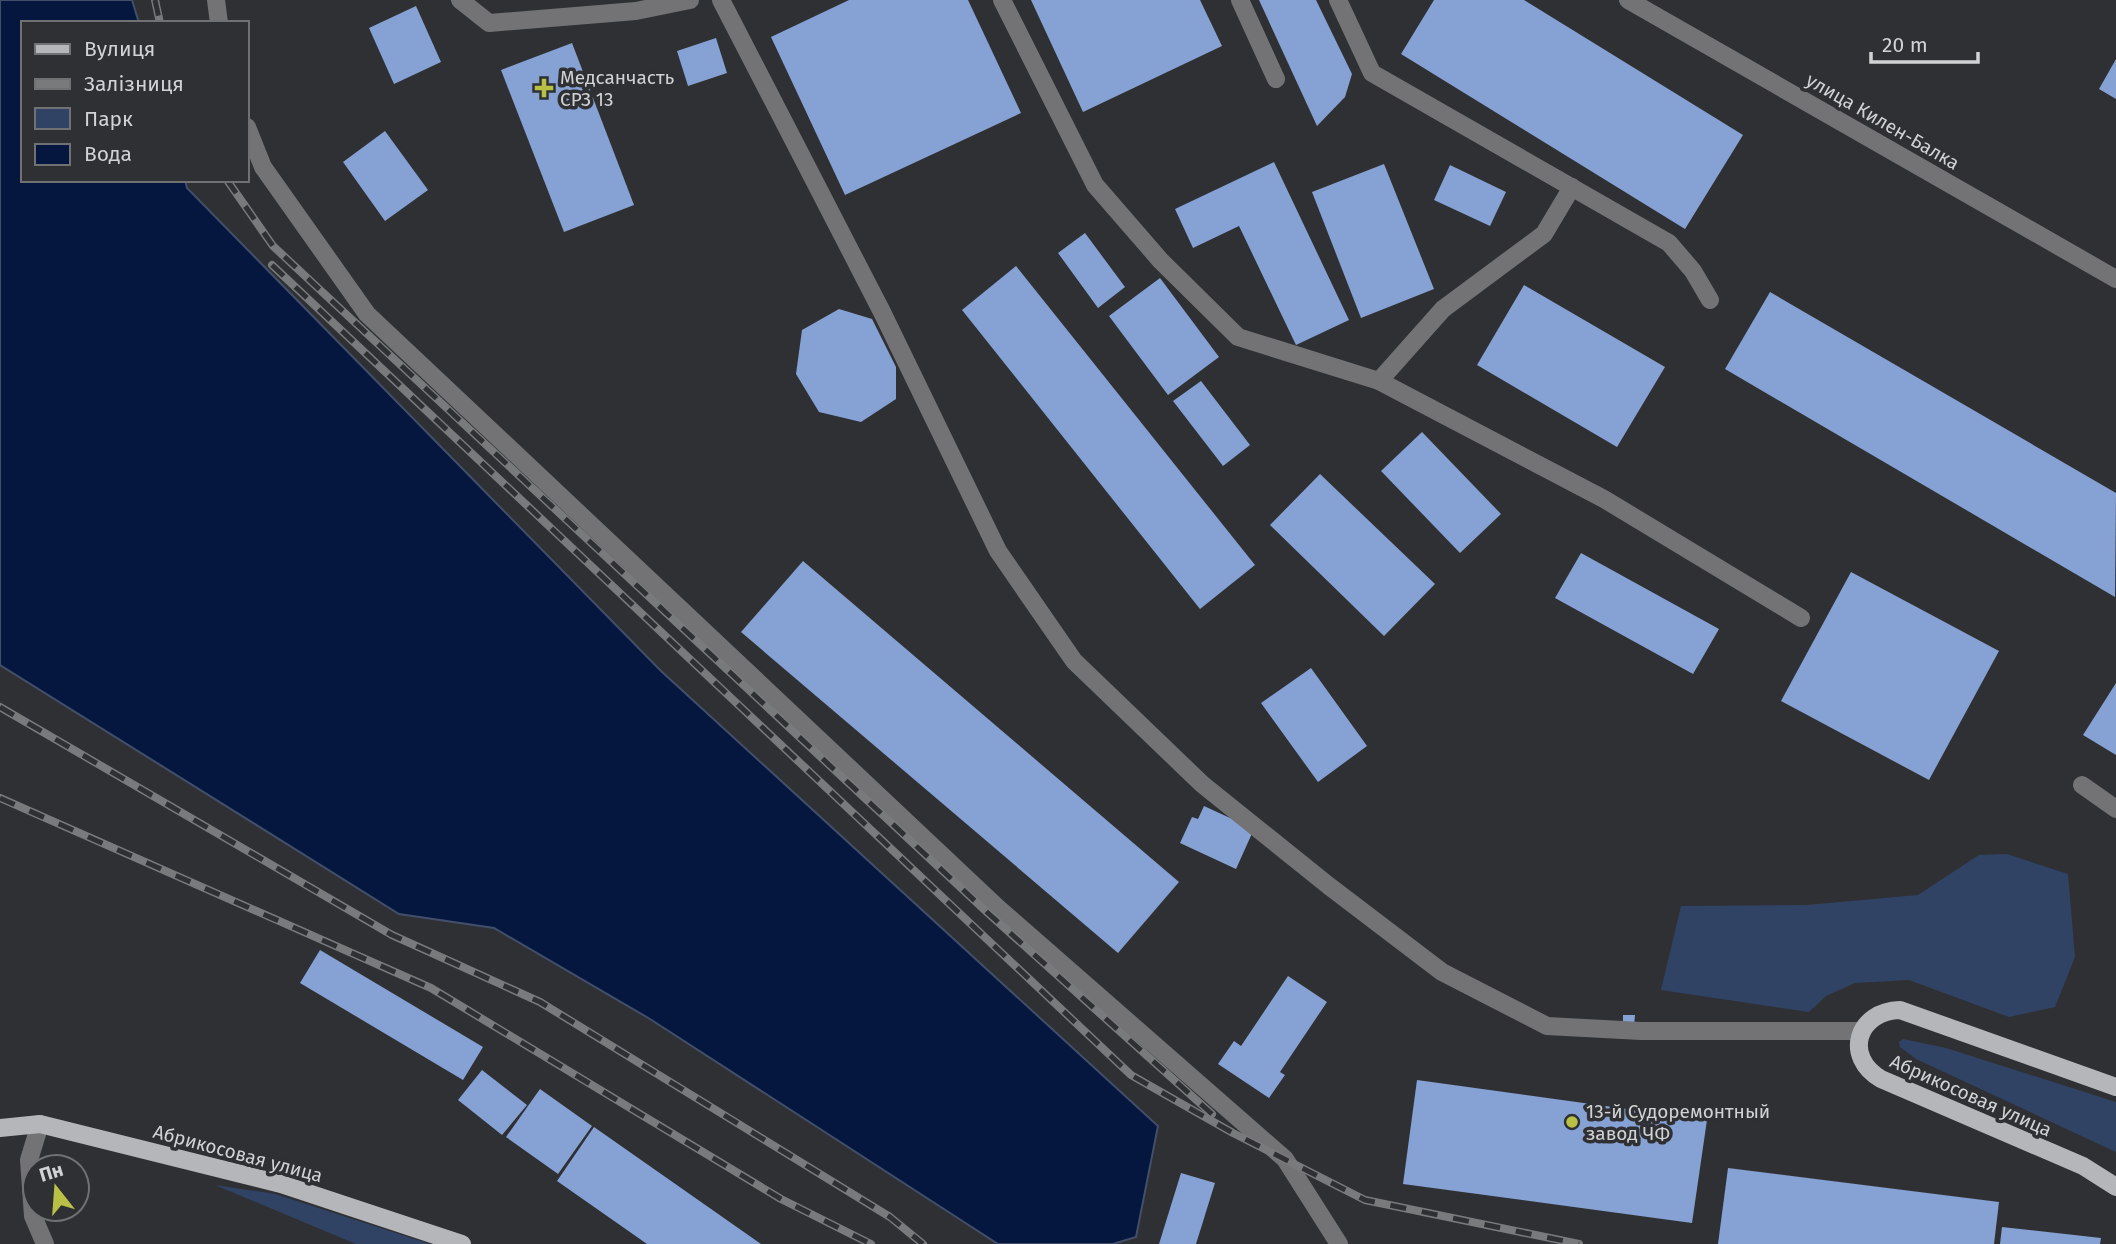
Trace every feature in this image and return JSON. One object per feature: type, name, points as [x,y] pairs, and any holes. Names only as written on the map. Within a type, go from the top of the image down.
[{"type":"main road","points":[[1862,1031],[1868,1021],[1878,1014],[1900,1010],[2116,1087]]},
{"type":"main road","name":"Абрикосовая улица","points":[[1862,1031],[1860,1054],[1871,1074],[1946,1109],[2083,1166],[2116,1187]]},
{"type":"main road","name":"Абрикосовая улица","points":[[0,1128],[40,1124],[281,1184],[462,1244]]},
{"type":"street","points":[[216,0],[219,21]]},
{"type":"street","points":[[460,0],[489,23],[636,11],[690,0]]},
{"type":"street","points":[[721,0],[882,312],[998,551],[1074,661],[1202,784],[1442,972],[1547,1026],[1641,1031],[1862,1031]]},
{"type":"street","points":[[1002,0],[1095,185],[1160,260],[1238,337],[1379,381],[1604,499],[1801,618]]},
{"type":"street","points":[[1240,0],[1276,79]]},
{"type":"street","points":[[1338,0],[1372,73],[1669,243],[1693,271],[1710,300]]},
{"type":"street","name":"улица Килен-Балка","points":[[1628,0],[2116,279]]},
{"type":"street","points":[[248,130],[262,167],[367,314],[998,908],[1285,1159],[1339,1244]]},
{"type":"street","points":[[1379,381],[1443,309],[1544,234],[1572,187]]},
{"type":"street","points":[[2082,785],[2116,809]]},
{"type":"street","points":[[40,1124],[29,1160],[33,1216],[45,1244]]},
{"type":"green space","points":[[2007,854],[2068,874],[2075,957],[2055,1007],[2009,1017],[1909,980],[1855,983],[1826,996],[1809,1012],[1661,990],[1681,906],[1807,905],[1918,895],[1979,855]]},
{"type":"green space","points":[[1903,1039],[1946,1048],[2116,1102],[2116,1152],[1916,1059],[1900,1047],[1899,1042]]},
{"type":"green space","points":[[215,1185],[275,1194],[430,1244],[356,1244]]},
{"type":"water","points":[[0,0],[132,0],[138,21],[21,21],[21,182],[186,182],[187,188],[661,671],[1158,1126],[1136,1237],[1113,1244],[998,1244],[650,1019],[494,928],[399,914],[0,665]]},
{"type":"building","points":[[849,0],[968,0],[1021,113],[845,195],[771,37]]},
{"type":"building","points":[[1031,0],[1200,0],[1222,46],[1083,112]]},
{"type":"building","points":[[1259,0],[1316,0],[1352,74],[1345,97],[1317,126]]},
{"type":"building","points":[[1434,0],[1524,0],[1743,135],[1685,229],[1401,54]]},
{"type":"building","points":[[416,6],[441,62],[394,84],[369,28]]},
{"type":"building","points":[[716,38],[727,73],[688,86],[677,51]]},
{"type":"building","points":[[572,43],[634,205],[564,232],[501,70]]},
{"type":"building","points":[[2116,59],[2116,99],[2099,89]]},
{"type":"building","points":[[385,131],[428,190],[385,221],[343,162]]},
{"type":"building","points":[[1274,162],[1349,320],[1296,345],[1239,226],[1193,248],[1175,209]]},
{"type":"building","points":[[1384,164],[1434,289],[1361,318],[1312,192]]},
{"type":"building","points":[[1450,165],[1506,192],[1490,226],[1434,200]]},
{"type":"building","points":[[1085,233],[1125,287],[1098,308],[1058,253]]},
{"type":"building","points":[[1016,266],[1255,565],[1200,609],[962,310]]},
{"type":"building","points":[[1160,278],[1219,357],[1168,395],[1109,316]]},
{"type":"building","points":[[1524,285],[1665,367],[1617,447],[1477,365]]},
{"type":"building","points":[[1770,292],[2116,493],[2115,597],[1725,369]]},
{"type":"building","points":[[839,309],[872,319],[896,367],[896,399],[861,422],[819,412],[796,374],[802,330]]},
{"type":"building","points":[[1201,381],[1250,445],[1223,466],[1173,401]]},
{"type":"building","points":[[1422,432],[1501,514],[1460,553],[1381,471]]},
{"type":"building","points":[[1320,474],[1435,584],[1384,636],[1270,525]]},
{"type":"building","points":[[1581,553],[1719,629],[1693,674],[1555,598]]},
{"type":"building","points":[[803,561],[1179,882],[1118,953],[741,632]]},
{"type":"building","points":[[1851,572],[1999,651],[1929,780],[1781,701]]},
{"type":"building","points":[[1311,668],[1367,746],[1318,782],[1261,703]]},
{"type":"building","points":[[2116,683],[2116,755],[2083,735]]},
{"type":"building","points":[[1204,806],[1254,829],[1236,869],[1180,843],[1192,817],[1198,819]]},
{"type":"building","points":[[320,950],[483,1047],[463,1080],[300,983]]},
{"type":"building","points":[[1288,976],[1327,1002],[1280,1072],[1285,1075],[1269,1098],[1218,1064],[1234,1041],[1241,1046]]},
{"type":"building","points":[[1623,1015],[1635,1015],[1634,1026],[1623,1025]]},
{"type":"building","points":[[482,1070],[527,1105],[502,1135],[458,1100]]},
{"type":"building","points":[[1417,1080],[1707,1120],[1692,1223],[1403,1184]]},
{"type":"building","points":[[540,1089],[592,1126],[558,1174],[506,1137]]},
{"type":"building","points":[[594,1127],[761,1244],[647,1244],[557,1181]]},
{"type":"building","points":[[1728,1168],[1999,1202],[1994,1244],[1718,1244]]},
{"type":"building","points":[[1181,1173],[1215,1183],[1196,1244],[1159,1244]]},
{"type":"building","points":[[2002,1227],[2101,1238],[2100,1244],[2000,1244]]},
{"type":"railway","points":[[155,0],[160,21]]},
{"type":"railway","points":[[228,182],[273,246],[989,914],[1212,1114]]},
{"type":"railway","points":[[272,265],[1131,1075],[1233,1133],[1365,1200],[1579,1244]]},
{"type":"railway","points":[[0,707],[392,935],[540,1002],[890,1217],[923,1244]]},
{"type":"railway","points":[[0,798],[431,988],[781,1199],[871,1244]]},
{"type":"place","name":"Медсанчасть СРЗ 13","points":[[544,88]]},
{"type":"place","name":"13-й Судоремонтный завод ЧФ","points":[[1572,1122]]}]
